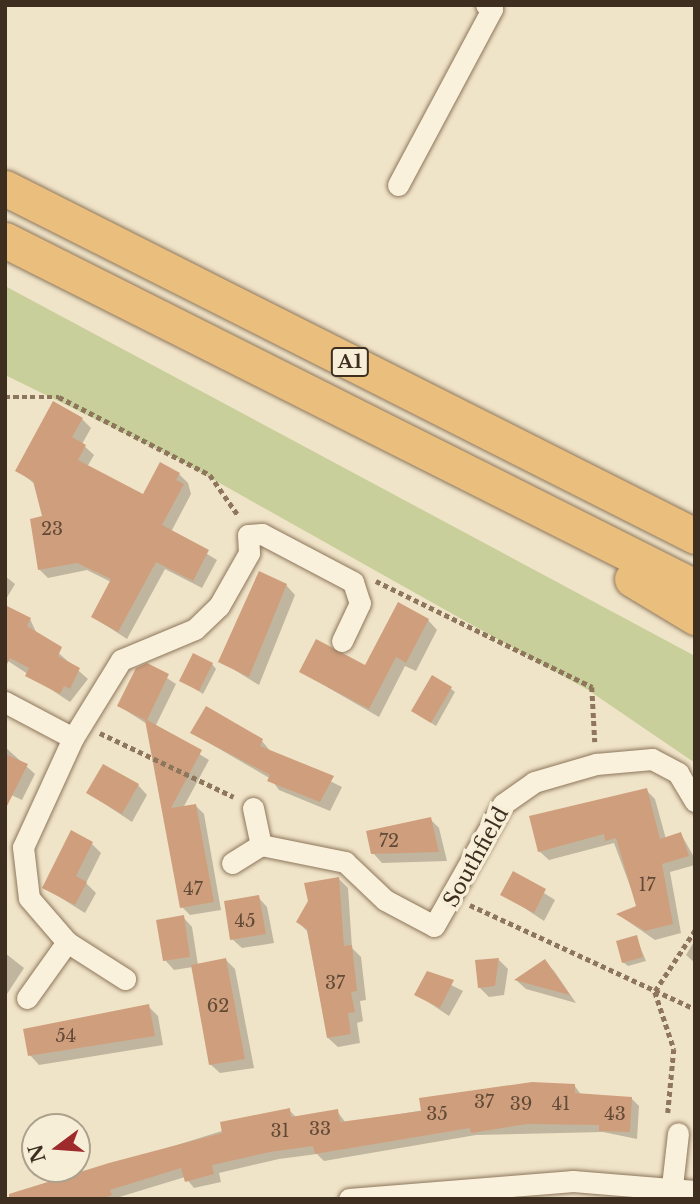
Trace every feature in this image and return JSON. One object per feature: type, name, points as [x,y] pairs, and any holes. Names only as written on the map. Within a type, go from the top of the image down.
[{"type":"highway","name":"A1","points":[[5,188],[695,536]]},
{"type":"highway","name":"A1","points":[[5,240],[470,478],[695,587]]},
{"type":"highway","name":"A1","points":[[470,478],[695,617]]},
{"type":"street","points":[[398,185],[492,9],[486,5]]},
{"type":"street","points":[[125,979],[67,942],[29,898],[21,874],[23,847],[77,731],[121,660],[195,629],[219,606],[249,553],[248,535],[262,534],[353,582],[360,603],[342,641]]},
{"type":"street","points":[[5,702],[77,731]]},
{"type":"street","name":"Southfield","points":[[261,845],[282,854],[345,862],[385,900],[433,926],[455,898],[503,804],[534,782],[596,764],[652,760],[678,773],[695,801]]},
{"type":"street","points":[[232,863],[261,845],[253,808]]},
{"type":"street","points":[[27,998],[67,942]]},
{"type":"street","points":[[672,1186],[678,1133]]},
{"type":"street","points":[[349,1199],[573,1181],[672,1186],[695,1191]]},
{"type":"path","points":[[77,731],[253,808]]},
{"type":"path","points":[[455,898],[695,1009]]},
{"type":"path","points":[[654,991],[695,930]]},
{"type":"path","points":[[654,991],[674,1049],[667,1124],[678,1133]]},
{"type":"green space","points":[[5,286],[695,656],[695,763],[588,690],[175,458],[5,375]]},
{"type":"building","points":[[53,401],[83,418],[72,437],[86,445],[78,460],[143,494],[160,462],[180,473],[176,480],[184,484],[162,525],[209,550],[193,581],[156,562],[118,632],[91,617],[111,579],[77,563],[38,570],[30,519],[42,516],[33,481],[15,471]]},
{"type":"building","points":[[259,571],[287,584],[249,677],[218,662]]},
{"type":"building","points":[[398,602],[429,619],[406,663],[396,657],[369,709],[299,672],[316,639],[365,665]]},
{"type":"building","points":[[5,605],[31,618],[27,626],[62,647],[58,656],[80,668],[70,689],[64,686],[60,694],[25,676],[29,668],[10,658],[5,668]]},
{"type":"building","points":[[193,653],[213,663],[199,691],[179,681]]},
{"type":"building","points":[[147,663],[169,674],[147,720],[202,750],[171,808],[196,804],[214,902],[180,908],[145,720],[117,706],[136,668]]},
{"type":"building","points":[[432,675],[452,687],[431,723],[411,711]]},
{"type":"building","points":[[206,706],[263,739],[260,746],[334,776],[320,802],[267,781],[270,775],[190,733]]},
{"type":"building","points":[[5,754],[28,764],[5,810]]},
{"type":"building","points":[[103,764],[139,784],[122,814],[86,793]]},
{"type":"building","points":[[647,788],[660,839],[681,832],[689,856],[662,864],[673,924],[645,931],[616,914],[636,906],[616,838],[605,841],[604,834],[538,852],[529,816]]},
{"type":"building","points":[[431,817],[439,852],[371,854],[366,831]]},
{"type":"building","points":[[71,830],[93,842],[76,876],[87,882],[75,905],[42,888]]},
{"type":"building","points":[[513,871],[546,889],[534,913],[500,895]]},
{"type":"building","points":[[339,877],[344,946],[352,945],[357,991],[351,992],[355,1012],[348,1013],[351,1034],[327,1038],[307,929],[296,922],[308,901],[304,883]]},
{"type":"building","points":[[259,895],[266,934],[230,940],[224,901]]},
{"type":"building","points":[[184,915],[190,957],[163,961],[156,920]]},
{"type":"building","points":[[637,935],[643,957],[622,963],[616,941]]},
{"type":"building","points":[[226,958],[245,1059],[209,1065],[191,965]]},
{"type":"building","points":[[499,958],[495,986],[478,988],[475,960]]},
{"type":"building","points":[[545,959],[570,995],[514,980]]},
{"type":"building","points":[[427,971],[454,980],[440,1008],[414,995]]},
{"type":"building","points":[[149,1004],[155,1036],[28,1056],[23,1029]]},
{"type":"building","points":[[532,1082],[575,1084],[575,1093],[632,1097],[630,1132],[599,1131],[599,1125],[527,1124],[471,1133],[470,1128],[315,1154],[313,1146],[270,1152],[212,1165],[214,1174],[185,1182],[181,1168],[110,1190],[112,1195],[100,1199],[9,1199],[9,1194],[44,1183],[91,1183],[91,1169],[222,1133],[220,1122],[290,1108],[291,1117],[338,1109],[340,1122],[421,1111],[419,1098]]}]
